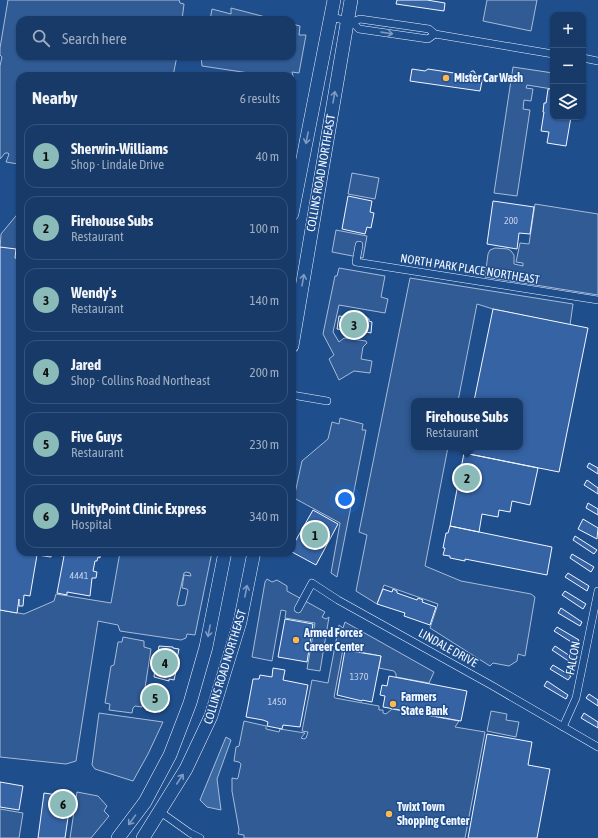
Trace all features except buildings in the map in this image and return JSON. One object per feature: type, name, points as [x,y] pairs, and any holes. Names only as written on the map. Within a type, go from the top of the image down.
[{"type":"highway","name":"COLLINS ROAD NORTHEAST","points":[[296,194],[334,0]]},
{"type":"highway","name":"COLLINS ROAD NORTHEAST","points":[[296,323],[349,22],[351,0]]},
{"type":"highway","name":"COLLINS ROAD NORTHEAST","points":[[118,838],[145,802],[170,755],[190,703],[206,647],[224,556]]},
{"type":"highway","name":"COLLINS ROAD NORTHEAST","points":[[142,838],[186,769],[212,716],[240,622],[253,556]]},
{"type":"street","points":[[331,17],[349,22],[359,30],[428,39],[435,34]]},
{"type":"street","points":[[349,22],[360,19],[430,29],[435,34],[550,53]]},
{"type":"street","points":[[586,59],[598,61]]},
{"type":"street","name":"NORTH PARK PLACE NORTHEAST","points":[[359,245],[356,262],[598,300]]},
{"type":"street","points":[[296,396],[327,401]]},
{"type":"street","name":"LINDALE DRIVE","points":[[298,609],[312,583],[338,600],[598,747]]},
{"type":"street","name":"FALCON","points":[[563,727],[576,698],[598,591]]},
{"type":"street","points":[[159,811],[191,835],[200,838]]},
{"type":"shaded area","points":[[8,0],[179,0],[180,3],[184,4],[182,16],[16,16],[16,60],[176,60],[174,72],[16,72],[16,164],[6,162],[8,153],[5,153],[0,159],[0,66],[2,57],[0,55]]},
{"type":"shaded area","points":[[487,0],[537,0],[531,31],[483,21]]},
{"type":"shaded area","points":[[231,8],[262,16],[211,16],[212,9],[231,14]]},
{"type":"shaded area","points":[[296,25],[300,26],[299,35],[306,35],[299,73],[242,72],[202,66],[201,60],[296,60]]},
{"type":"shaded area","points":[[513,67],[550,73],[550,89],[527,85],[526,88],[533,89],[531,101],[524,100],[523,109],[530,110],[517,196],[494,193]]},
{"type":"shaded area","points":[[352,173],[379,178],[375,199],[348,194]]},
{"type":"shaded area","points":[[535,204],[598,214],[598,295],[485,277],[488,254],[490,250],[495,248],[508,249],[514,255],[514,264],[523,266],[523,263],[516,262],[520,243],[529,244]]},
{"type":"shaded area","points":[[16,216],[16,251],[0,249],[1,234]]},
{"type":"shaded area","points":[[336,230],[367,236],[363,258],[332,252]]},
{"type":"shaded area","points":[[339,268],[385,276],[381,297],[388,299],[385,313],[339,305],[333,332],[339,342],[344,338],[366,341],[367,343],[363,347],[361,359],[372,361],[370,373],[354,371],[339,380],[329,359],[334,355],[323,334],[335,276],[337,276]]},
{"type":"shaded area","points":[[410,278],[573,304],[570,325],[493,309],[477,304],[459,398],[411,398],[411,450],[447,450],[425,566],[461,581],[531,594],[535,597],[525,656],[518,654],[517,661],[509,666],[493,663],[490,666],[430,628],[438,604],[384,585],[377,604],[356,591],[367,535],[359,532]]},
{"type":"shaded area","points":[[340,418],[363,424],[362,430],[366,430],[337,577],[331,573],[340,523],[296,499],[296,489],[302,461],[328,439],[332,422],[339,424]]},
{"type":"shaded area","points":[[119,556],[211,556],[195,635],[187,634],[186,638],[181,640],[120,631],[118,625],[98,621],[76,761],[66,764],[0,757],[0,610],[24,614],[54,601],[56,594],[111,603]],"holes":[[[184,573],[190,573],[191,576],[184,575],[182,588],[187,589],[188,591],[185,605],[178,606],[177,604]]]},
{"type":"shaded area","points":[[267,579],[272,582],[277,580],[287,586],[287,591],[325,612],[322,617],[326,619],[329,617],[320,671],[307,669],[315,623],[285,618],[286,611],[281,610],[272,661],[252,657],[265,582]]},
{"type":"shaded area","points":[[345,622],[434,672],[429,683],[396,677],[394,671],[379,668],[381,656],[343,649],[335,698],[379,706],[379,710],[383,710],[383,713],[386,714],[392,709],[459,721],[455,727],[485,732],[465,838],[244,838],[244,835],[238,834],[239,830],[232,791],[232,778],[238,778],[241,764],[234,761],[236,747],[239,746],[244,721],[266,726],[266,729],[279,732],[280,729],[305,733],[301,738],[306,738],[308,732],[302,731],[312,680],[328,683],[339,625],[343,628]]},
{"type":"shaded area","points":[[123,637],[144,641],[144,647],[151,649],[142,707],[135,706],[132,713],[109,710],[110,704],[105,703],[111,666],[114,665],[118,642],[122,642]]},
{"type":"shaded area","points":[[491,711],[507,714],[506,720],[519,722],[516,737],[487,731]]},
{"type":"shaded area","points":[[99,713],[163,722],[133,781],[95,769],[92,765]]},
{"type":"shaded area","points":[[226,737],[231,740],[217,779],[221,810],[207,807],[200,800]]},
{"type":"shaded area","points":[[77,792],[98,796],[107,806],[104,811],[109,816],[91,838],[70,838]]},
{"type":"shaded area","points":[[0,809],[23,813],[19,838],[0,838]]},
{"type":"place","name":"Mister Car Wash","points":[[446,78]]},
{"type":"place","name":"Wendy's","points":[[354,325]]},
{"type":"place","name":"Firehouse Subs","points":[[467,478]]},
{"type":"place","name":"Sherwin-Williams","points":[[315,535]]},
{"type":"place","name":"Armed Forces Career Center","points":[[296,640]]},
{"type":"place","name":"Jared","points":[[165,663]]},
{"type":"place","name":"Five Guys","points":[[155,698]]},
{"type":"place","name":"Farmers State Bank","points":[[393,704]]},
{"type":"place","name":"UnityPoint Clinic Express","points":[[63,804]]},
{"type":"place","name":"Twixt Town Shopping Center","points":[[389,814]]}]
